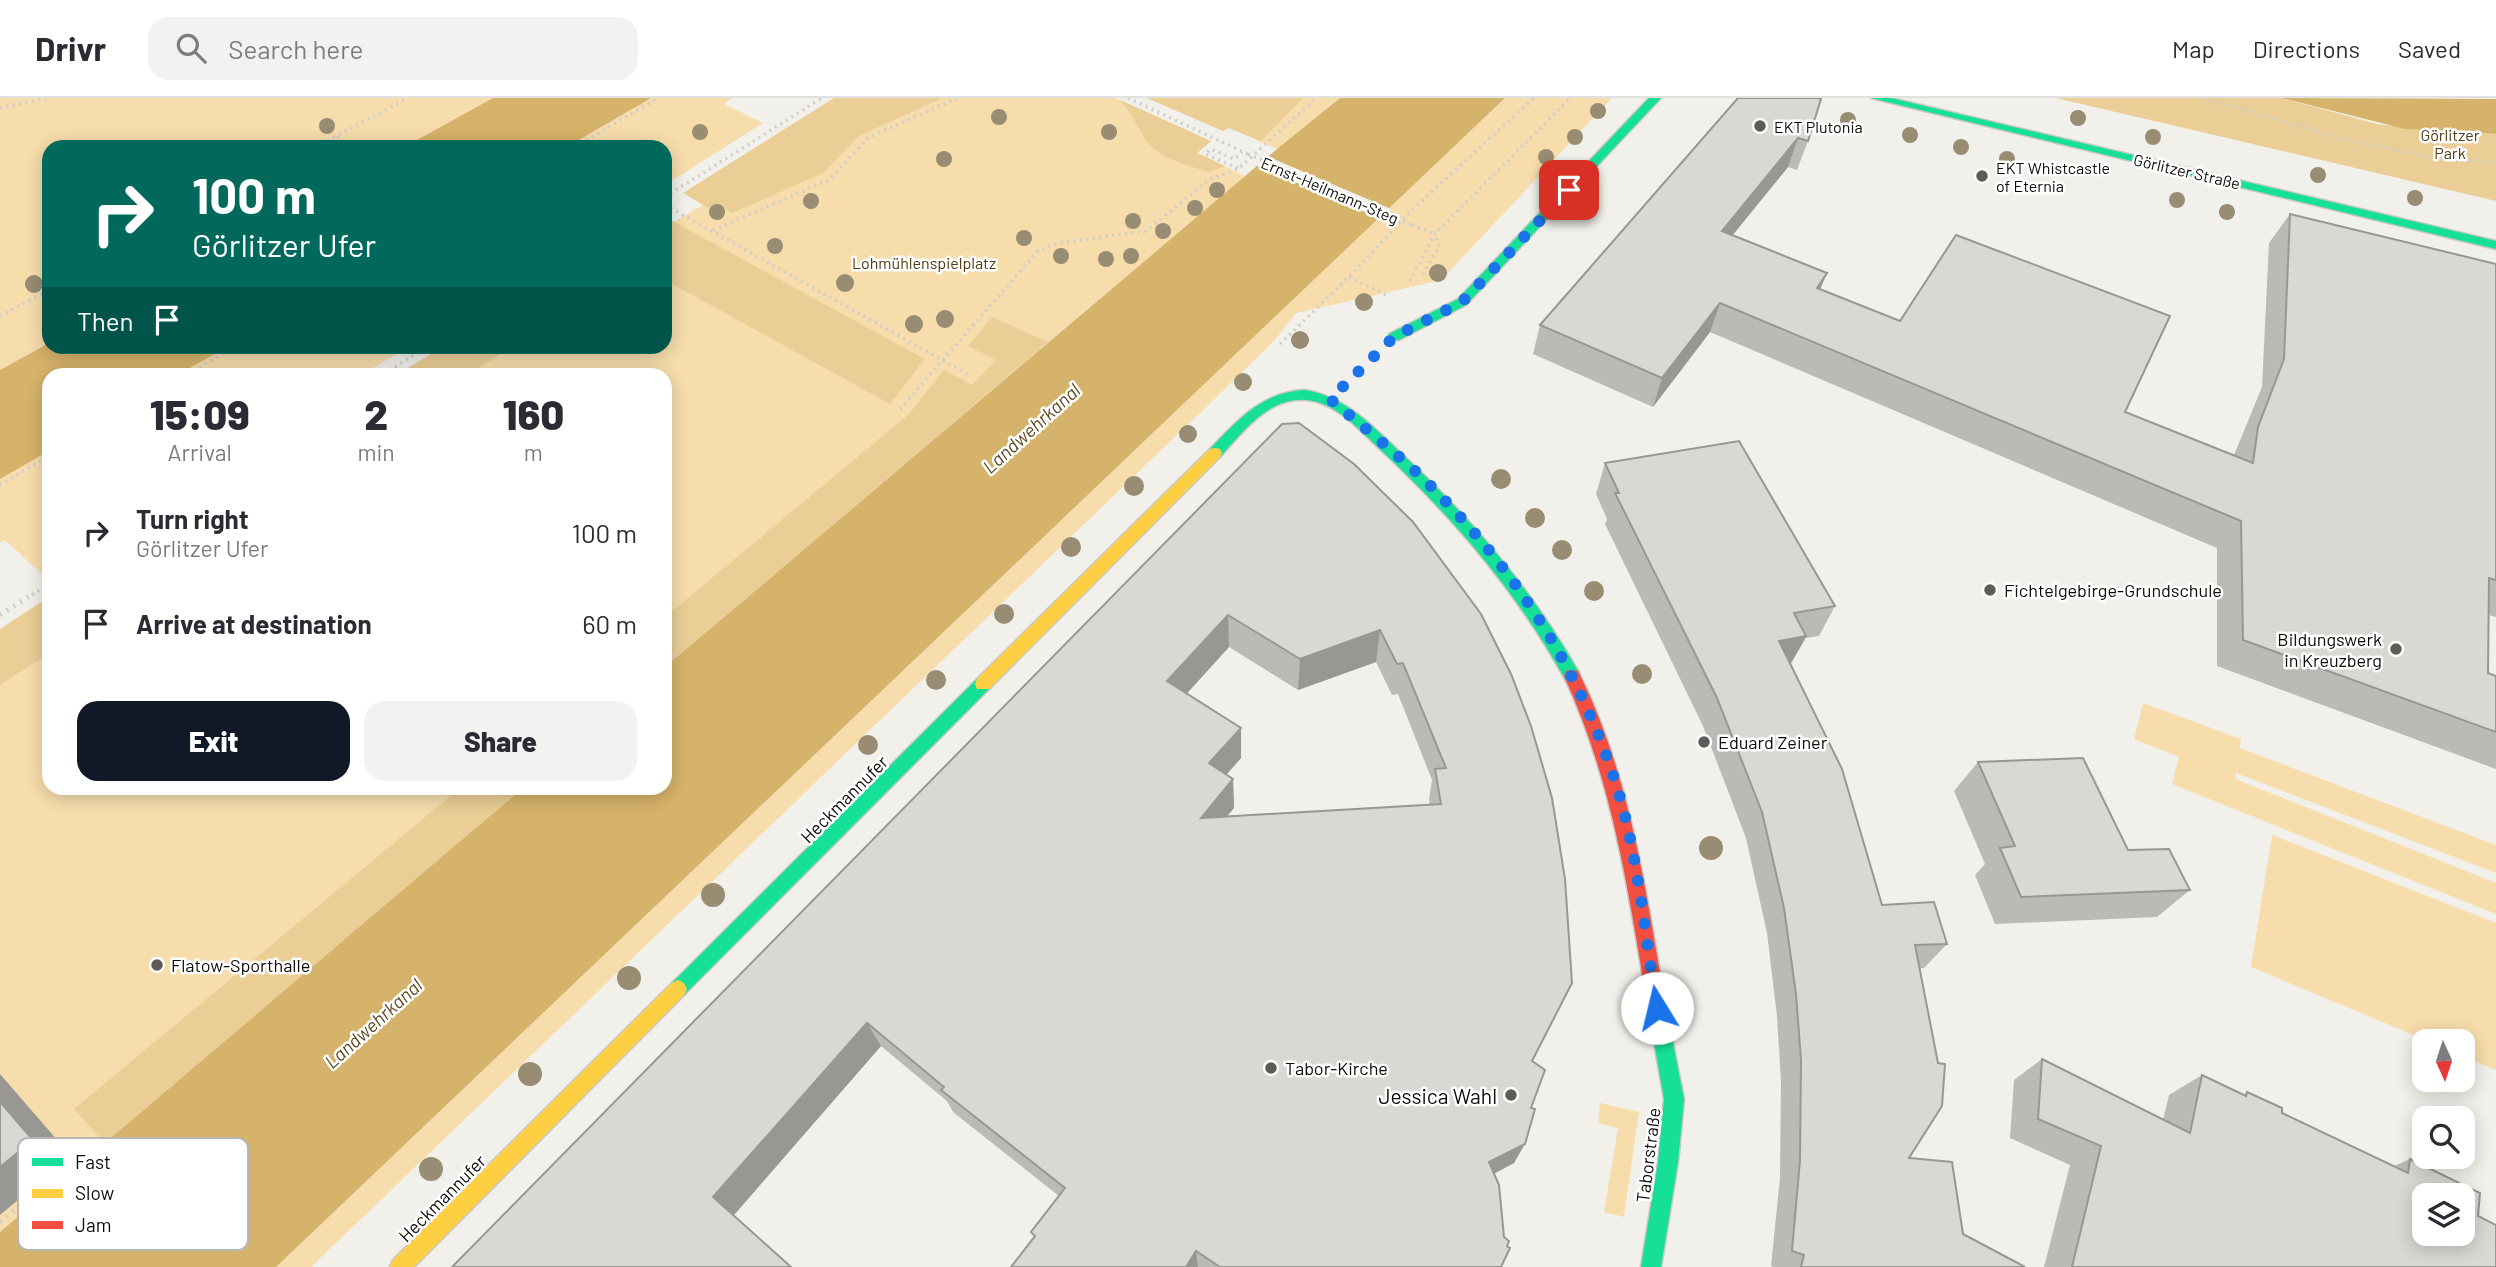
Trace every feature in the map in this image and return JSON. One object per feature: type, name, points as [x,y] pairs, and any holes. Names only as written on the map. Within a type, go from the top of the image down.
[{"type":"street","points":[[1394,337],[1462,302],[1655,98]]},
{"type":"street","name":"Görlitzer Straße","points":[[1877,98],[2496,245]]},
{"type":"street","name":"Heckmannufer","points":[[400,1267],[1263,405],[1282,395],[1310,393],[1330,399]]},
{"type":"street","name":"Taborstraße","points":[[1330,399],[1414,471],[1494,555],[1520,588],[1561,652],[1602,742],[1619,795],[1635,861],[1657,1008],[1674,1096],[1667,1173],[1651,1267]]},
{"type":"path","points":[[0,108],[48,98]]},
{"type":"path","points":[[329,140],[408,98]]},
{"type":"path","points":[[587,140],[658,98]]},
{"type":"path","points":[[672,193],[822,98]]},
{"type":"path","points":[[712,231],[829,180],[868,138],[957,98]]},
{"type":"path","points":[[1128,98],[1242,152],[1234,159],[1211,149],[1205,153],[1239,168]]},
{"type":"path","points":[[900,409],[1038,251],[1054,244],[1146,231],[1209,180],[1239,168],[1316,98]]},
{"type":"path","points":[[1280,344],[1349,278],[1411,211],[1534,98]]},
{"type":"path","points":[[1405,289],[1435,234],[1570,98]]},
{"type":"path","points":[[2203,98],[2347,140],[2425,156],[2496,163]]},
{"type":"path","points":[[336,136],[343,140]]},
{"type":"path","name":"Ernst-Heilmann-Steg","points":[[1242,152],[1435,234]]},
{"type":"path","points":[[672,209],[969,374]]},
{"type":"path","points":[[1422,277],[1439,247],[1435,234]]},
{"type":"path","points":[[1349,278],[1390,296]]},
{"type":"path","points":[[0,316],[42,294]]},
{"type":"path","points":[[198,368],[222,354]]},
{"type":"path","points":[[393,368],[415,354]]},
{"type":"path","points":[[0,485],[42,460]]},
{"type":"path","points":[[0,615],[42,588]]},
{"type":"path","points":[[0,1222],[18,1207]]},
{"type":"green space","points":[[0,98],[493,98],[417,140],[42,140],[42,347],[0,370]]},
{"type":"green space","points":[[651,98],[732,98],[724,104],[763,123],[672,181],[672,140],[579,140]]},
{"type":"green space","points":[[834,98],[943,98],[859,136],[823,173],[732,213],[715,204],[708,208],[683,193]]},
{"type":"green space","name":"Lohmühlenspielplatz","points":[[943,98],[1115,98],[1211,141],[1197,153],[1245,176],[672,661],[672,368],[438,368],[461,354],[672,354],[672,223],[703,205]]},
{"type":"green space","points":[[1147,98],[1340,98],[1277,149],[1229,128],[1223,131]]},
{"type":"green space","points":[[1147,98],[1303,98],[1261,141],[1229,128],[1223,131]]},
{"type":"green space","points":[[1505,98],[1612,98],[1445,276],[1433,282],[1296,313],[1273,342],[1204,409],[311,1267],[276,1267]]},
{"type":"green space","name":"Görlitzer Park","points":[[2056,98],[2282,98],[2377,124],[2451,133],[2496,134],[2496,201]]},
{"type":"green space","points":[[1120,100],[1211,141],[1197,153],[1225,166],[1209,172],[1176,161],[1153,149]]},
{"type":"green space","points":[[672,221],[925,359],[890,404],[672,284]]},
{"type":"green space","points":[[992,317],[1048,342],[672,661],[672,611],[909,414],[944,370],[972,385],[996,360],[968,346]]},
{"type":"green space","points":[[215,354],[396,354],[373,368],[190,368]]},
{"type":"green space","points":[[431,354],[500,354],[478,368],[408,368]]},
{"type":"green space","points":[[42,455],[42,574],[5,540],[0,543],[0,479]]},
{"type":"green space","points":[[42,602],[42,658],[0,685],[0,629]]},
{"type":"green space","name":"Flatow-Sporthalle","points":[[42,616],[42,795],[515,795],[111,1138],[18,1138],[18,1217],[0,1232],[0,643]]},
{"type":"green space","points":[[2143,703],[2241,739],[2240,748],[2496,845],[2496,873],[2236,773],[2235,779],[2496,883],[2496,914],[2172,784],[2179,757],[2134,739]]},
{"type":"green space","points":[[452,795],[515,795],[111,1138],[100,1138],[74,1109]]},
{"type":"green space","points":[[2272,835],[2496,923],[2496,1070],[2475,1061],[2475,1029],[2412,1029],[2412,1034],[2251,967]]},
{"type":"green space","points":[[1600,1103],[1639,1112],[1624,1217],[1604,1212],[1618,1128],[1598,1123]]},
{"type":"water","points":[[493,98],[651,98],[579,140],[417,140]]},
{"type":"water","name":"Landwehrkanal","points":[[1340,98],[1505,98],[276,1267],[0,1267],[0,1232],[18,1217],[18,1250],[248,1250],[248,1138],[111,1138],[515,795],[672,795],[672,661]]},
{"type":"water","points":[[2282,98],[2496,99],[2496,134],[2405,129]]},
{"type":"water","points":[[42,347],[42,354],[215,354],[190,368],[42,368],[42,455],[0,479],[0,370]]},
{"type":"pier","points":[[1264,155],[1391,209],[1381,219],[1253,164]]},
{"type":"building","points":[[1738,98],[1821,99],[1808,141],[1798,138],[1722,231],[1827,273],[1817,288],[1900,321],[1956,235],[2170,316],[2125,412],[2253,463],[2258,427],[2284,359],[2290,214],[2496,264],[2496,580],[2489,578],[2488,673],[2496,676],[2496,732],[2243,640],[2241,521],[1720,303],[1662,378],[1540,325]]},
{"type":"building","points":[[1299,423],[1354,464],[1413,522],[1481,614],[1511,674],[1531,726],[1552,798],[1565,879],[1572,983],[1532,1061],[1545,1070],[1531,1108],[1535,1109],[1525,1144],[1489,1162],[1499,1185],[1504,1237],[1509,1241],[1507,1246],[1510,1248],[1501,1267],[1220,1267],[1196,1251],[1186,1267],[1011,1267],[1035,1236],[1031,1232],[1065,1188],[941,1090],[944,1087],[867,1023],[713,1197],[791,1267],[452,1267],[1282,424]],"holes":[[[1228,615],[1300,659],[1380,630],[1397,664],[1403,663],[1446,768],[1435,769],[1441,804],[1201,818],[1233,779],[1209,763],[1241,728],[1167,681]]]},
{"type":"building","points":[[1739,441],[1835,606],[1794,613],[1806,636],[1779,641],[1842,769],[1882,905],[1934,902],[1947,944],[1915,945],[1938,1063],[1945,1064],[1942,1106],[1909,1158],[1952,1162],[1963,1234],[2025,1267],[1801,1267],[1804,1255],[1792,1251],[1800,1160],[1801,1060],[1796,994],[1784,908],[1762,812],[1717,698],[1615,493],[1619,493],[1605,463]]},
{"type":"building","points":[[2083,758],[2128,850],[2169,849],[2190,890],[2021,897],[2000,848],[2015,846],[1978,762]]},
{"type":"building","points":[[2042,1059],[2190,1133],[2202,1075],[2246,1096],[2247,1092],[2282,1108],[2282,1113],[2408,1173],[2410,1159],[2412,1169],[2431,1169],[2459,1183],[2412,1183],[2412,1246],[2475,1246],[2475,1191],[2480,1193],[2478,1216],[2496,1225],[2496,1267],[2072,1267],[2101,1146],[2038,1119]]},
{"type":"building","points":[[0,1102],[31,1138],[18,1138],[18,1152],[0,1167]]},
{"type":"traffic: fast","points":[[1394,337],[1462,302],[1655,98]]},
{"type":"traffic: fast","points":[[1877,98],[2496,245]]},
{"type":"traffic: fast","points":[[1215,453],[1254,414],[1278,399],[1305,395],[1338,406],[1358,420],[1464,524],[1512,581],[1554,643],[1572,676]]},
{"type":"traffic: fast","points":[[678,989],[983,684]]},
{"type":"traffic: fast","points":[[1651,1267],[1668,1162],[1674,1099],[1657,1008]]},
{"type":"traffic: slow","points":[[983,684],[1215,453]]},
{"type":"traffic: slow","points":[[400,1267],[678,989]]},
{"type":"traffic: jam","points":[[1572,676],[1605,756],[1617,797],[1657,1008]]},
{"type":"place","name":"EKT Plutonia","points":[[1760,126]]},
{"type":"place","name":"EKT Whistcastle of Eternia","points":[[1982,176]]},
{"type":"place","name":"Fichtelgebirge-Grundschule","points":[[1990,590]]},
{"type":"place","name":"Bildungswerk in Kreuzberg","points":[[2396,649]]},
{"type":"place","name":"Eduard Zeiner","points":[[1704,742]]},
{"type":"place","name":"Flatow-Sporthalle","points":[[157,965]]},
{"type":"place","name":"Tabor-Kirche","points":[[1271,1068]]},
{"type":"place","name":"Jessica Wahl","points":[[1511,1095]]},
{"type":"route","points":[[1569,190],[1462,302],[1394,337],[1330,399],[1414,471],[1494,555],[1520,588],[1561,652],[1602,742],[1619,795],[1635,861],[1657,1008]]}]
